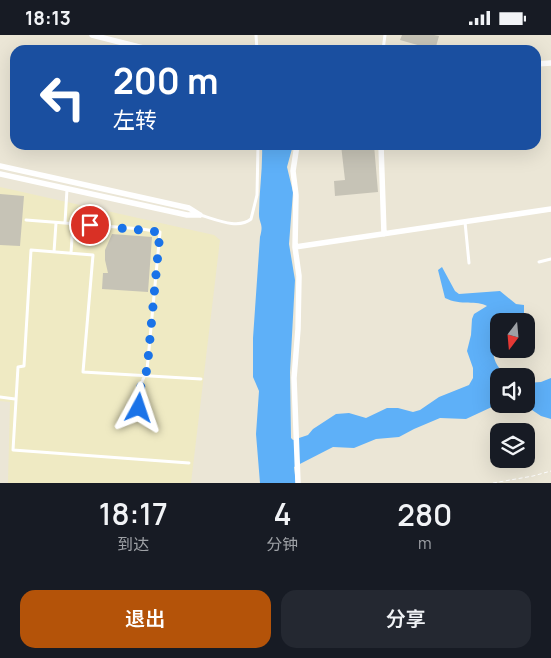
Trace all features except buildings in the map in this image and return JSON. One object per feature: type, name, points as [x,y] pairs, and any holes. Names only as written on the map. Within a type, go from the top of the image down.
[{"type":"street","points":[[92,35],[131,45]]},
{"type":"street","points":[[296,150],[294,171],[296,195],[295,247],[299,276],[298,329],[294,378],[298,483]]},
{"type":"street","points":[[381,150],[384,234]]},
{"type":"street","points":[[0,166],[189,208],[200,215]]},
{"type":"street","points":[[0,174],[187,215],[200,215]]},
{"type":"street","points":[[295,247],[551,209]]},
{"type":"lane","points":[[200,215],[231,223],[244,223],[251,219],[257,195],[258,150]]},
{"type":"lane","points":[[65,223],[67,189]]},
{"type":"lane","points":[[26,220],[160,232],[147,370],[141,384],[139,408]]},
{"type":"lane","points":[[54,252],[56,222]]},
{"type":"lane","points":[[465,222],[469,263]]},
{"type":"lane","points":[[71,253],[73,224]]},
{"type":"lane","points":[[189,463],[13,450],[18,367],[24,366],[31,250],[92,255],[83,372],[201,379]]},
{"type":"lane","points":[[539,261],[551,259]]},
{"type":"lane","points":[[0,397],[15,399]]},
{"type":"path","points":[[493,483],[551,471]]},
{"type":"shaded area","points":[[0,187],[214,235],[220,240],[191,483],[8,483],[10,402],[0,401]]},
{"type":"water","points":[[262,150],[292,150],[287,167],[293,192],[289,244],[295,280],[290,372],[291,438],[293,440],[308,435],[313,429],[336,414],[349,413],[366,418],[387,408],[398,408],[413,412],[420,410],[439,397],[469,385],[473,378],[473,368],[467,351],[472,319],[474,314],[487,306],[478,303],[457,302],[445,298],[438,270],[442,267],[455,291],[459,294],[500,291],[516,304],[524,305],[524,313],[490,313],[490,358],[495,358],[499,368],[490,368],[490,408],[466,419],[440,418],[399,437],[376,439],[354,448],[333,447],[294,467],[296,483],[260,483],[256,434],[259,391],[253,377],[253,338],[262,229],[259,214]]},
{"type":"water","points":[[551,378],[551,419],[535,412],[535,382]]},
{"type":"route","points":[[90,225],[160,232],[156,292],[152,305],[147,370],[141,384],[139,408]]}]
